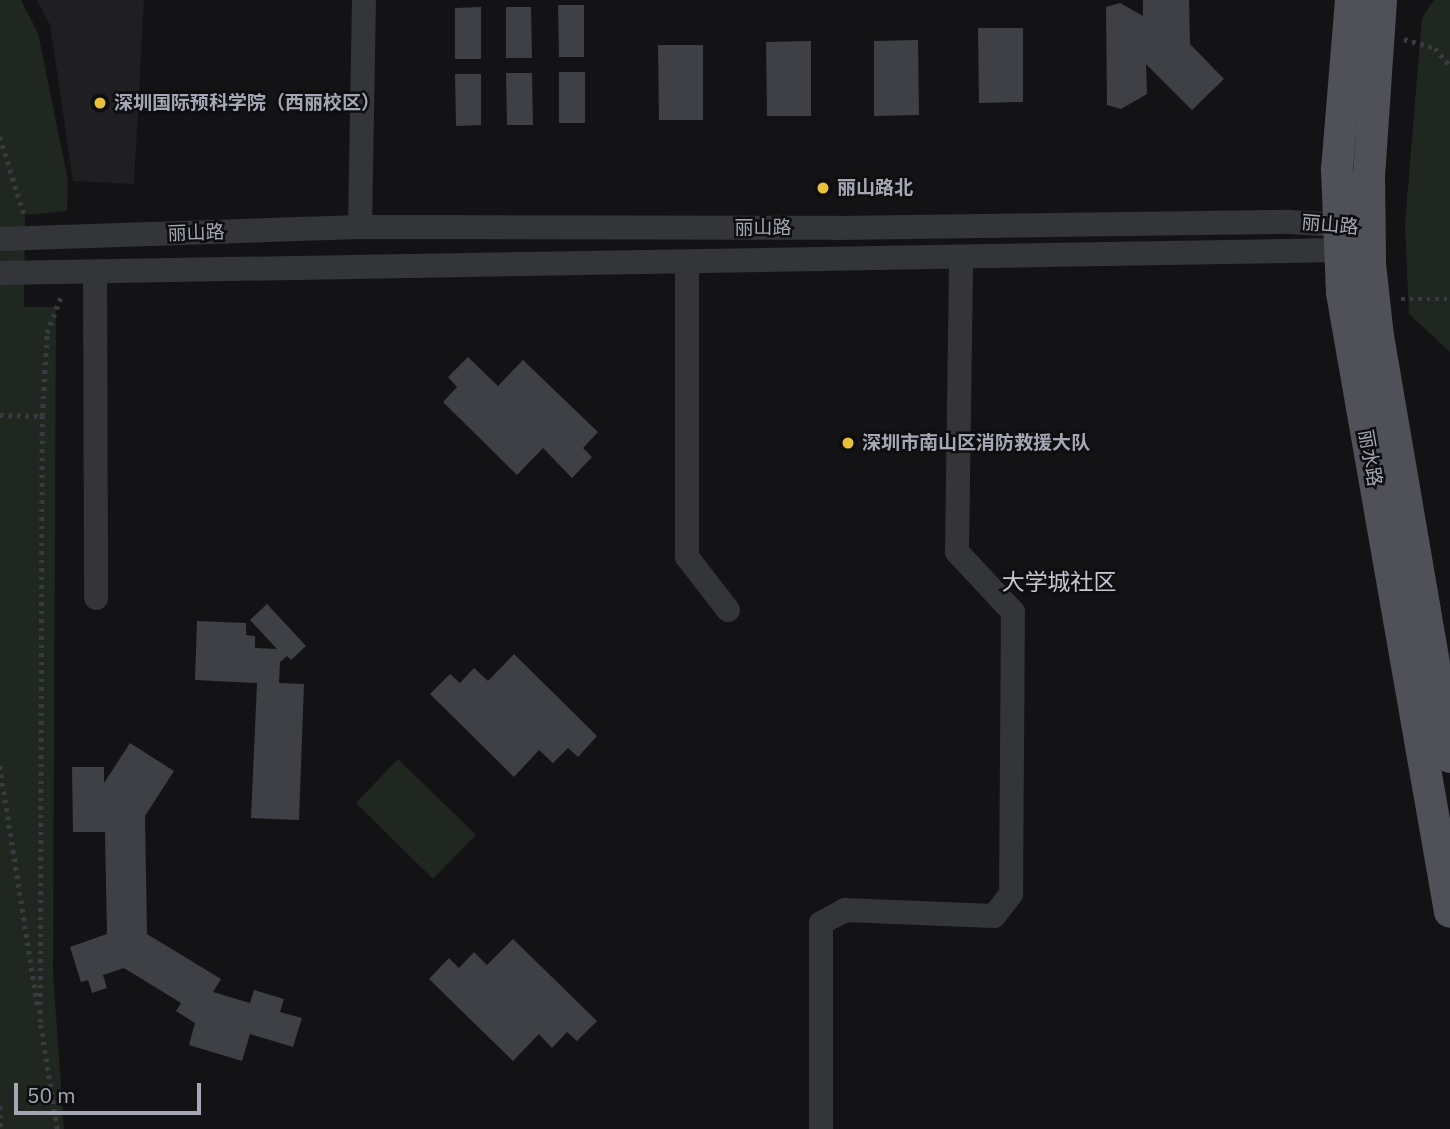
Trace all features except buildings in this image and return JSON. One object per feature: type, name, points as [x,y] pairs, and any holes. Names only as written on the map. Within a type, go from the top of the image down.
[{"type":"main road","name":"丽水路","points":[[1352,0],[1337,169],[1338,236],[1350,340],[1450,912]]},
{"type":"main road","name":"丽水路","points":[[1381,0],[1368,229],[1370,264],[1378,336],[1450,757]]},
{"type":"street","points":[[360,227],[364,0]]},
{"type":"street","name":"丽山路","points":[[0,239],[26,230],[360,227],[836,228],[1338,236]]},
{"type":"street","name":"丽山路","points":[[0,273],[961,257],[1338,236],[1368,229]]},
{"type":"street","points":[[821,1129],[821,923],[845,910],[994,916],[1011,894],[1013,612],[957,552],[961,257]]},
{"type":"street","points":[[687,262],[687,557],[728,610]]},
{"type":"street","points":[[96,272],[96,598]]},
{"type":"path","points":[[1378,36],[1435,48],[1450,66]]},
{"type":"path","points":[[0,137],[26,230]]},
{"type":"path","points":[[1370,264],[1401,299],[1450,299]]},
{"type":"path","points":[[40,1023],[42,416],[47,333],[62,293],[50,293]]},
{"type":"path","points":[[0,415],[42,416]]},
{"type":"path","points":[[0,766],[57,1129]]},
{"type":"path","points":[[0,1106],[1,1129]]},
{"type":"shaded area","points":[[0,0],[21,0],[38,33],[68,181],[67,211],[25,215],[24,307],[56,307],[53,972],[64,1129],[0,1129]]},
{"type":"shaded area","name":"深圳国际预科学院（西丽校区）","points":[[37,0],[144,0],[134,184],[73,181],[50,25]]},
{"type":"shaded area","points":[[1434,0],[1450,0],[1450,352],[1409,314],[1405,224],[1422,18]]},
{"type":"shaded area","points":[[398,759],[476,835],[433,879],[356,803]]},
{"type":"place","name":"深圳国际预科学院（西丽校区）","points":[[100,103]]},
{"type":"place","name":"丽山路北","points":[[823,188]]},
{"type":"place","name":"深圳市南山区消防救援大队","points":[[848,443]]},
{"type":"district","name":"大学城社区","points":[[1059,581]]}]
